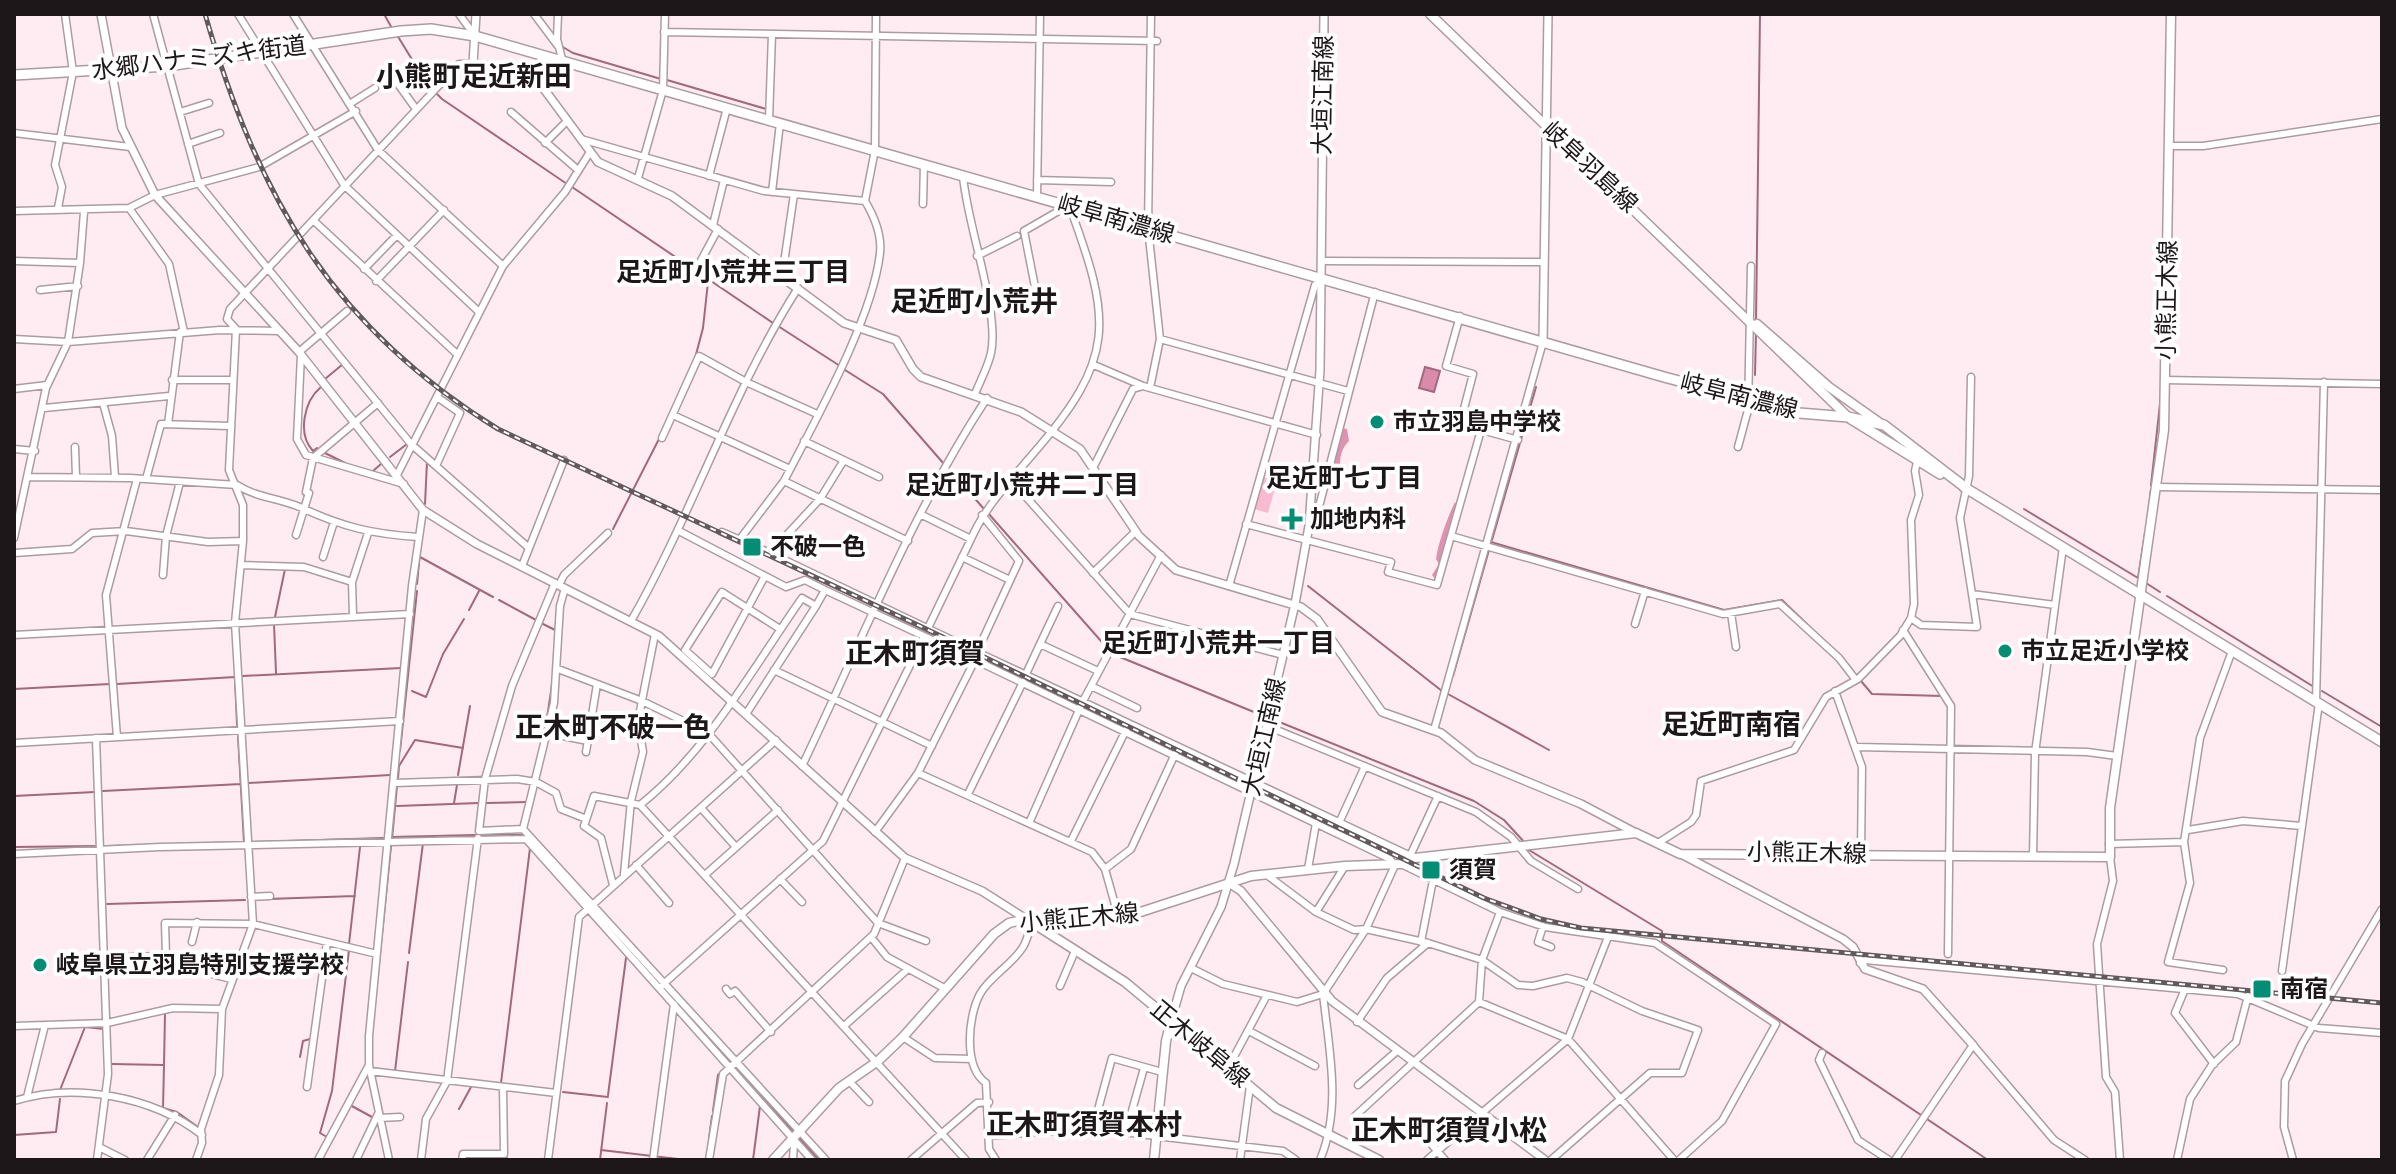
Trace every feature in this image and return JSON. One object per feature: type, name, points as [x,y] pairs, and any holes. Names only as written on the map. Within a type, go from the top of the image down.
[{"type":"main road","name":"岐阜羽島線","points":[[1430,14],[1750,319],[1848,417]]},
{"type":"main road","name":"小熊正木線","points":[[773,1160],[849,1081],[878,1061],[903,1037],[994,934],[1009,923],[1119,919],[1265,873],[1397,865],[1413,857],[1636,833],[1680,854],[2110,857],[2110,808],[2156,487],[2165,380],[2171,14]]},
{"type":"main road","name":"岐阜南濃線","points":[[384,34],[431,29],[561,54],[663,90],[1543,342],[1799,413],[1848,417],[1884,425],[1966,488]]},
{"type":"main road","name":"水郷ハナミズキ街道","points":[[14,75],[168,66],[384,34]]},
{"type":"main road","name":"岐阜羽島線","points":[[1750,319],[1764,327],[1829,387],[1884,425]]},
{"type":"main road","name":"岐阜南濃線","points":[[1848,417],[1917,462],[1966,488],[2382,742]]},
{"type":"main road","name":"正木岐阜線","points":[[1029,921],[1125,982],[1276,1108],[1331,1133],[1379,1160]]},
{"type":"main road","name":"大垣江南線","points":[[1154,1160],[1162,1072],[1171,1021]]},
{"type":"street","points":[[58,208],[62,187],[55,165],[73,72],[65,14]]},
{"type":"street","points":[[101,14],[116,105],[130,147],[155,195],[300,354],[423,510],[441,524],[655,634],[905,858],[982,891],[1029,921],[1024,947],[981,993],[971,1030],[972,1059],[980,1079],[986,1083],[989,1102],[989,1149],[996,1160]]},
{"type":"street","points":[[153,14],[199,184],[414,446],[529,548]]},
{"type":"street","points":[[238,14],[344,185],[479,312]]},
{"type":"street","points":[[293,14],[378,150],[503,266]]},
{"type":"street","points":[[459,14],[475,36]]},
{"type":"street","points":[[473,64],[476,14]]},
{"type":"street","points":[[534,14],[561,54]]},
{"type":"street","points":[[558,14],[561,54]]},
{"type":"street","points":[[638,178],[663,90],[665,14]]},
{"type":"street","points":[[740,539],[784,481],[804,441],[859,328],[880,252],[876,218],[865,201],[875,150],[876,14]]},
{"type":"street","points":[[1037,196],[1040,14]]},
{"type":"street","points":[[1146,387],[1160,339],[1148,228],[1151,14]]},
{"type":"street","name":"大垣江南線","points":[[1171,1021],[1181,986],[1216,920],[1229,883],[1307,541],[1319,384],[1324,14]]},
{"type":"street","points":[[1434,730],[1518,440],[1543,342],[1548,14]]},
{"type":"street","points":[[664,32],[1153,41]]},
{"type":"street","points":[[769,120],[772,34]]},
{"type":"street","points":[[196,1160],[219,1075],[222,1009],[231,979],[244,956],[253,924],[235,623],[243,541],[243,505],[229,470],[236,329],[227,319],[230,309],[245,291],[459,64],[520,69],[544,89],[578,138],[606,166],[638,178],[715,227],[844,323],[896,340],[921,377],[1021,412],[1080,449],[1136,531],[1183,573],[1295,604],[1317,619],[1382,712],[1434,730],[1475,760],[1581,804],[1636,833]]},
{"type":"street","points":[[390,73],[416,109]]},
{"type":"street","points":[[351,103],[375,88]]},
{"type":"street","points":[[180,112],[209,103]]},
{"type":"street","points":[[709,176],[727,108]]},
{"type":"street","points":[[14,211],[58,208],[84,212],[129,208],[155,195],[259,167],[356,111]]},
{"type":"street","points":[[511,112],[578,170]]},
{"type":"street","points":[[2169,146],[2203,146],[2382,119]]},
{"type":"street","points":[[545,143],[567,121]]},
{"type":"street","points":[[772,192],[780,123]]},
{"type":"street","points":[[14,133],[130,147]]},
{"type":"street","points":[[188,144],[220,133]]},
{"type":"street","points":[[578,138],[772,192],[865,201]]},
{"type":"street","points":[[397,475],[503,266],[565,192],[590,152]]},
{"type":"street","points":[[923,204],[924,164]]},
{"type":"street","points":[[963,175],[965,205],[991,314],[991,343],[975,394]]},
{"type":"street","points":[[698,266],[715,227],[724,180]]},
{"type":"street","points":[[1037,180],[1111,182]]},
{"type":"street","points":[[782,277],[794,194]]},
{"type":"street","points":[[928,628],[982,515],[1075,405],[1094,365],[1100,328],[1095,276],[1069,205],[1024,231],[1037,297]]},
{"type":"street","points":[[129,208],[169,264],[182,332],[169,396],[168,424]]},
{"type":"street","points":[[376,281],[444,210]]},
{"type":"street","points":[[14,537],[47,385],[68,342],[78,286],[84,212]]},
{"type":"street","points":[[313,220],[458,355]]},
{"type":"street","points":[[364,269],[397,235]]},
{"type":"street","points":[[977,256],[1017,236]]},
{"type":"street","points":[[14,261],[80,263]]},
{"type":"street","points":[[1322,261],[1544,262]]},
{"type":"street","points":[[1738,447],[1749,399],[1751,266]]},
{"type":"street","points":[[1229,586],[1287,374],[1315,285],[1322,278]]},
{"type":"street","points":[[40,290],[78,286]]},
{"type":"street","points":[[631,621],[679,531],[772,330],[798,288]]},
{"type":"street","points":[[1309,526],[1320,503],[1375,292]]},
{"type":"street","points":[[347,311],[300,354],[297,439],[306,455],[313,458],[404,484]]},
{"type":"street","points":[[1460,316],[1446,366],[1473,374],[1460,424],[1518,440]]},
{"type":"street","points":[[14,339],[68,342],[236,329],[280,331]]},
{"type":"street","points":[[1160,339],[1348,391]]},
{"type":"street","points":[[662,438],[699,356],[746,382],[817,414]]},
{"type":"street","points":[[1094,365],[1146,387],[1317,435]]},
{"type":"street","points":[[1911,618],[1921,625],[1977,627],[1960,518],[1966,488],[1971,377]]},
{"type":"street","points":[[172,380],[232,380]]},
{"type":"street","points":[[2165,380],[2382,384]]},
{"type":"street","points":[[2282,971],[2318,703],[2324,382]]},
{"type":"street","points":[[14,389],[47,385]]},
{"type":"street","points":[[1094,466],[1133,389],[1146,387]]},
{"type":"street","points":[[44,408],[169,396]]},
{"type":"street","points":[[436,466],[460,413],[437,397]]},
{"type":"street","points":[[802,766],[908,541],[960,439],[987,398]]},
{"type":"street","points":[[103,403],[112,436],[115,477]]},
{"type":"street","points":[[296,535],[313,458],[378,403]]},
{"type":"street","points":[[673,415],[790,469]]},
{"type":"street","points":[[146,479],[161,424],[230,426]]},
{"type":"street","points":[[1246,524],[1391,562],[1388,572],[1437,585],[1481,430]]},
{"type":"street","points":[[804,441],[879,477]]},
{"type":"street","points":[[75,447],[76,477]]},
{"type":"street","points":[[14,449],[35,451]]},
{"type":"street","points":[[522,566],[564,460]]},
{"type":"street","points":[[770,553],[820,499],[844,460]]},
{"type":"street","points":[[1658,843],[1691,822],[1696,815],[1701,781],[1794,750],[1826,697],[1856,680],[1882,657],[1903,630],[1911,618],[1911,520],[1919,495],[1915,471],[1917,462]]},
{"type":"street","points":[[27,477],[115,477],[237,485],[251,495],[304,509],[368,533],[418,537]]},
{"type":"street","points":[[117,737],[106,595],[126,531],[137,479]]},
{"type":"street","points":[[1011,480],[1130,614],[1283,655]]},
{"type":"street","points":[[784,481],[908,541]]},
{"type":"street","points":[[163,575],[166,536],[180,482]]},
{"type":"street","points":[[2156,487],[2382,490]]},
{"type":"street","points":[[389,1160],[369,1068],[377,954],[423,510]]},
{"type":"street","points":[[922,515],[971,539]]},
{"type":"street","points":[[977,652],[1019,561],[982,515]]},
{"type":"street","points":[[323,557],[334,522]]},
{"type":"street","points":[[14,553],[72,549],[92,533],[126,531],[208,542],[243,541]]},
{"type":"street","points":[[679,531],[786,587],[805,580],[975,660],[1082,704],[1252,787],[1397,865],[1500,912],[1543,926],[1655,943],[1776,1024],[1722,1121],[1677,1160],[1568,1039],[1479,1002]]},
{"type":"street","points":[[1093,573],[1136,531]]},
{"type":"street","points":[[722,532],[880,604],[1024,678]]},
{"type":"street","points":[[353,616],[352,582],[368,533]]},
{"type":"street","points":[[421,1160],[426,1119],[447,1081],[485,779],[512,686],[564,575],[608,533]]},
{"type":"street","points":[[1451,536],[1731,613],[1780,604],[1839,658],[1856,680]]},
{"type":"street","points":[[2033,858],[2035,750],[2063,547]]},
{"type":"street","points":[[1030,821],[1098,671],[1161,555]]},
{"type":"street","points":[[962,557],[1010,580]]},
{"type":"street","points":[[241,565],[304,567],[352,582]]},
{"type":"street","points":[[765,576],[748,611],[712,674],[685,650],[722,592],[748,611],[780,629]]},
{"type":"street","points":[[523,829],[548,733],[558,669],[560,586]]},
{"type":"street","points":[[746,714],[825,590]]},
{"type":"street","points":[[1635,624],[1645,591]]},
{"type":"street","points":[[1972,594],[2055,605]]},
{"type":"street","points":[[640,805],[673,777],[708,733],[802,598],[816,606]]},
{"type":"street","points":[[968,794],[1058,606]]},
{"type":"street","points":[[1731,613],[1736,647]]},
{"type":"street","points":[[14,635],[410,614]]},
{"type":"street","points":[[1903,630],[1951,706],[1948,954]]},
{"type":"street","points":[[624,876],[631,801],[643,752],[638,721],[655,634]]},
{"type":"street","points":[[659,988],[814,850],[844,803],[923,639]]},
{"type":"street","points":[[1040,644],[1098,671]]},
{"type":"street","points":[[2223,970],[2168,962],[2190,883],[2184,842],[2200,738],[2232,651]]},
{"type":"street","points":[[875,832],[918,773],[975,660]]},
{"type":"street","points":[[558,669],[642,701],[708,733],[878,923],[926,941]]},
{"type":"street","points":[[774,670],[932,746]]},
{"type":"street","points":[[586,752],[597,684]]},
{"type":"street","points":[[1091,686],[1137,708]]},
{"type":"street","points":[[1835,691],[1862,767],[1861,854]]},
{"type":"street","points":[[1082,704],[1175,754],[1413,857],[1438,796]]},
{"type":"street","points":[[14,743],[400,721]]},
{"type":"street","points":[[1267,726],[1476,812],[1524,847],[1535,865],[1578,889]]},
{"type":"street","points":[[1071,841],[1126,730]]},
{"type":"street","points":[[548,733],[588,741]]},
{"type":"street","points":[[96,738],[107,1023],[105,1095],[97,1160]]},
{"type":"street","points":[[548,1160],[579,917],[776,740]]},
{"type":"street","points":[[1857,747],[2035,750],[2117,756]]},
{"type":"street","points":[[1105,869],[1131,849],[1175,754]]},
{"type":"street","points":[[1339,823],[1365,766]]},
{"type":"street","points":[[918,773],[1030,821],[1092,852],[1105,869],[1119,919]]},
{"type":"street","points":[[394,783],[485,779],[536,782],[556,793],[561,809],[584,818]]},
{"type":"street","points":[[613,885],[601,838],[584,826],[584,818],[594,796],[640,805],[671,835],[966,1160]]},
{"type":"street","points":[[701,808],[736,847]]},
{"type":"street","points":[[706,874],[778,810]]},
{"type":"street","points":[[2188,830],[2243,821],[2302,826]]},
{"type":"street","points":[[1308,869],[1316,823]]},
{"type":"street","points":[[479,831],[523,829]]},
{"type":"street","points":[[523,829],[659,988],[733,1064]]},
{"type":"street","points":[[14,854],[526,839],[666,982],[796,1135],[826,1160]]},
{"type":"street","points":[[2109,844],[2184,842]]},
{"type":"street","points":[[1680,854],[1843,939],[1853,947],[1860,963],[1870,971],[1923,989],[2054,1140],[2085,1160]]},
{"type":"street","points":[[2110,857],[2113,881],[2098,935],[2106,1077],[2115,1092],[2120,1160]]},
{"type":"street","points":[[709,1160],[719,1081],[733,1064],[814,993],[871,937],[905,858]]},
{"type":"street","points":[[636,865],[669,903]]},
{"type":"street","points":[[1191,968],[1223,984],[1297,1002],[1323,994],[1366,929],[1397,865]]},
{"type":"street","points":[[1316,912],[1345,866]]},
{"type":"street","points":[[1229,883],[1241,891],[1323,994],[1548,1160],[1650,1073],[1682,1073],[1698,1030],[1642,1011],[1590,984],[1567,978],[1533,986],[1518,985],[1482,960],[1366,929],[1354,930],[1316,912],[1265,873]]},
{"type":"street","points":[[780,879],[802,902]]},
{"type":"street","points":[[1357,1022],[1387,978],[1425,943],[1433,880]]},
{"type":"street","points":[[251,897],[270,896]]},
{"type":"street","points":[[2293,1160],[2284,1127],[2285,1081],[2312,1025],[2382,909]]},
{"type":"street","points":[[1354,1117],[1479,1002],[1482,960],[1500,912]]},
{"type":"street","points":[[192,942],[197,922]]},
{"type":"street","points":[[231,979],[173,964],[166,956],[165,923],[253,924],[377,954]]},
{"type":"street","points":[[1543,926],[1538,942],[1551,947]]},
{"type":"street","points":[[871,937],[887,957],[944,988]]},
{"type":"street","points":[[1427,1160],[1568,1039],[1608,937]]},
{"type":"street","points":[[307,1087],[327,942]]},
{"type":"street","points":[[1060,986],[1075,951]]},
{"type":"street","points":[[105,958],[166,956]]},
{"type":"street","points":[[1860,963],[1865,960],[2248,996],[2312,1025],[2382,1033]]},
{"type":"street","points":[[844,1026],[908,969]]},
{"type":"street","points":[[726,989],[730,994],[735,991],[771,1032]]},
{"type":"street","points":[[2185,989],[2175,1013],[2214,1064]]},
{"type":"street","points":[[1320,1160],[1331,1133],[1331,1057],[1323,994]]},
{"type":"street","points":[[1228,1068],[1267,995]]},
{"type":"street","points":[[2177,1160],[2190,1099],[2214,1064],[2236,1042],[2248,996]]},
{"type":"street","points":[[653,1160],[674,1004]]},
{"type":"street","points":[[14,1026],[107,1023],[173,1008],[222,1009]]},
{"type":"street","points":[[27,1097],[45,1025]]},
{"type":"street","points":[[1249,1031],[1315,1066]]},
{"type":"street","points":[[903,1037],[935,1058],[972,1059]]},
{"type":"street","points":[[1822,1053],[1819,1060],[1858,1140],[1892,1160],[1973,1045]]},
{"type":"street","points":[[1358,1085],[1397,1051]]},
{"type":"street","points":[[1093,1128],[1112,1058],[1162,1072]]},
{"type":"street","points":[[369,1068],[447,1081],[556,1093]]},
{"type":"street","points":[[318,1160],[369,1068]]},
{"type":"street","points":[[1126,1132],[1144,1068]]},
{"type":"street","points":[[849,1081],[869,1102]]},
{"type":"street","points":[[1240,1160],[1250,1086]]},
{"type":"street","points":[[462,1160],[463,1154],[504,1157],[503,1087]]},
{"type":"street","points":[[14,1101],[27,1097],[105,1095],[175,1115],[202,1135]]},
{"type":"street","points":[[911,1160],[977,1103],[989,1102]]},
{"type":"street","points":[[147,1160],[175,1115]]},
{"type":"street","points":[[378,1116],[400,1117]]},
{"type":"street","points":[[356,1160],[378,1116]]},
{"type":"street","points":[[1412,1122],[1445,1160]]},
{"type":"street","points":[[988,1136],[1093,1128],[1283,1151],[1296,1160]]},
{"type":"street","points":[[793,1160],[796,1135]]},
{"type":"street","points":[[796,1135],[812,1160]]},
{"type":"street","points":[[99,1147],[125,1160]]},
{"type":"shaded area","points":[[1425,367],[1440,371],[1434,392],[1419,388]]},
{"type":"shaded area","points":[[1343,428],[1347,429],[1349,441],[1341,456],[1341,473],[1332,485],[1332,468]]},
{"type":"shaded area","points":[[1263,477],[1277,481],[1268,513],[1254,509]]},
{"type":"shaded area","points":[[1455,502],[1457,506],[1439,578],[1435,579],[1432,575],[1439,564],[1436,559],[1439,545]]},
{"type":"waterway","points":[[384,14],[393,30]]},
{"type":"waterway","points":[[1154,14],[1154,33]]},
{"type":"waterway","points":[[1327,61],[1328,14]]},
{"type":"waterway","points":[[1756,322],[1760,14]]},
{"type":"waterway","points":[[397,35],[427,84],[442,99],[567,184]]},
{"type":"waterway","points":[[561,46],[573,53],[661,79]]},
{"type":"waterway","points":[[667,80],[766,109]]},
{"type":"waterway","points":[[572,187],[773,323]]},
{"type":"waterway","points":[[694,362],[703,328],[708,282]]},
{"type":"waterway","points":[[778,326],[840,366]]},
{"type":"waterway","points":[[2162,326],[2162,341]]},
{"type":"waterway","points":[[1755,375],[1756,332]]},
{"type":"waterway","points":[[325,379],[343,364]]},
{"type":"waterway","points":[[845,370],[883,394],[944,464]]},
{"type":"waterway","points":[[317,448],[313,451],[308,444],[304,427],[310,401],[321,387]]},
{"type":"waterway","points":[[1492,540],[1536,387]]},
{"type":"waterway","points":[[2151,485],[2161,395]]},
{"type":"waterway","points":[[613,529],[660,437]]},
{"type":"waterway","points":[[390,457],[407,444]]},
{"type":"waterway","points":[[323,452],[345,463]]},
{"type":"waterway","points":[[425,504],[427,462]]},
{"type":"waterway","points":[[373,471],[381,464]]},
{"type":"waterway","points":[[948,468],[984,509]]},
{"type":"waterway","points":[[2148,515],[2151,489]]},
{"type":"waterway","points":[[2024,509],[2138,578],[2145,533]]},
{"type":"waterway","points":[[988,513],[1101,641],[1120,657],[1266,717]]},
{"type":"waterway","points":[[582,562],[608,538]]},
{"type":"waterway","points":[[417,584],[421,542]]},
{"type":"waterway","points":[[1491,542],[1724,610],[1782,600],[1841,657]]},
{"type":"waterway","points":[[1453,676],[1489,550]]},
{"type":"waterway","points":[[420,557],[493,597]]},
{"type":"waterway","points":[[275,617],[285,569]]},
{"type":"waterway","points":[[2146,583],[2160,592]]},
{"type":"waterway","points":[[1308,586],[1442,691]]},
{"type":"waterway","points":[[400,751],[417,591]]},
{"type":"waterway","points":[[469,610],[479,591]]},
{"type":"waterway","points":[[556,618],[561,592]]},
{"type":"waterway","points":[[2167,596],[2314,687]]},
{"type":"waterway","points":[[499,600],[536,620]]},
{"type":"waterway","points":[[412,691],[426,697],[443,654],[464,619]]},
{"type":"waterway","points":[[274,624],[276,673]]},
{"type":"waterway","points":[[543,624],[555,630]]},
{"type":"waterway","points":[[243,676],[401,668]]},
{"type":"waterway","points":[[117,684],[235,677],[237,725]]},
{"type":"waterway","points":[[1861,681],[1872,694],[1942,696]]},
{"type":"waterway","points":[[14,689],[110,684]]},
{"type":"waterway","points":[[547,718],[552,685]]},
{"type":"waterway","points":[[2322,691],[2382,727]]},
{"type":"waterway","points":[[1448,694],[1549,750]]},
{"type":"waterway","points":[[458,775],[470,706]]},
{"type":"waterway","points":[[1272,719],[1474,801],[1504,820],[1526,844]]},
{"type":"waterway","points":[[238,736],[244,842]]},
{"type":"waterway","points":[[398,778],[399,766],[415,740],[463,748]]},
{"type":"waterway","points":[[249,783],[390,775]]},
{"type":"waterway","points":[[103,791],[241,784]]},
{"type":"waterway","points":[[454,803],[457,785]]},
{"type":"waterway","points":[[392,839],[397,786]]},
{"type":"waterway","points":[[14,796],[95,792]]},
{"type":"waterway","points":[[486,803],[527,802]]},
{"type":"waterway","points":[[397,806],[479,803]]},
{"type":"waterway","points":[[521,825],[525,810]]},
{"type":"waterway","points":[[392,837],[475,835]]},
{"type":"waterway","points":[[481,835],[526,835]]},
{"type":"waterway","points":[[251,842],[383,838]]},
{"type":"waterway","points":[[176,844],[242,842]]},
{"type":"waterway","points":[[409,953],[423,843]]},
{"type":"waterway","points":[[106,846],[149,845]]},
{"type":"waterway","points":[[14,847],[96,846]]},
{"type":"waterway","points":[[375,1003],[391,846]]},
{"type":"waterway","points":[[349,944],[360,847]]},
{"type":"waterway","points":[[501,1083],[530,848]]},
{"type":"waterway","points":[[1529,850],[1662,931],[1662,941],[1988,1160]]},
{"type":"waterway","points":[[268,899],[355,896]]},
{"type":"waterway","points":[[107,904],[245,900]]},
{"type":"waterway","points":[[327,1137],[320,1133],[332,1091],[349,950]]},
{"type":"waterway","points":[[608,1095],[626,958]]},
{"type":"waterway","points":[[403,1072],[395,1071],[408,962]]},
{"type":"waterway","points":[[112,1064],[164,1065],[165,1014]]},
{"type":"waterway","points":[[698,1024],[731,1061]]},
{"type":"waterway","points":[[60,1090],[85,1027],[104,1029]]},
{"type":"waterway","points":[[300,1057],[303,1041],[310,1039]]},
{"type":"waterway","points":[[164,1066],[163,1108],[177,1112],[198,1127]]},
{"type":"waterway","points":[[735,1066],[793,1131]]},
{"type":"waterway","points":[[372,1068],[394,1071]]},
{"type":"waterway","points":[[713,1111],[718,1075],[725,1068]]},
{"type":"waterway","points":[[459,1109],[471,1087]]},
{"type":"waterway","points":[[563,1092],[608,1097]]},
{"type":"waterway","points":[[14,1135],[56,1132],[60,1099]]},
{"type":"waterway","points":[[600,1160],[607,1103]]},
{"type":"waterway","points":[[350,1105],[372,1117]]},
{"type":"waterway","points":[[753,1160],[760,1106]]},
{"type":"waterway","points":[[709,1139],[712,1116]]},
{"type":"waterway","points":[[800,1139],[819,1160]]},
{"type":"waterway","points":[[601,1150],[678,1159]]},
{"type":"railway","points":[[205,14],[250,142],[277,199],[309,252],[346,301],[390,347],[440,389],[498,429],[920,626],[1484,898],[1541,919],[1581,928],[2382,1003]]},
{"type":"place","name":"市立羽島中学校","points":[[1377,422]]},
{"type":"place","name":"加地内科","points":[[1292,519]]},
{"type":"place","name":"不破一色","points":[[752,547]]},
{"type":"place","name":"市立足近小学校","points":[[2005,651]]},
{"type":"place","name":"須賀","points":[[1431,870]]},
{"type":"place","name":"岐阜県立羽島特別支援学校","points":[[40,965]]},
{"type":"place","name":"南宿","points":[[2262,989]]},
{"type":"district","name":"小熊町足近新田","points":[[474,76]]},
{"type":"district","name":"足近町小荒井三丁目","points":[[733,272]]},
{"type":"district","name":"足近町小荒井","points":[[974,301]]},
{"type":"district","name":"足近町七丁目","points":[[1344,478]]},
{"type":"district","name":"足近町小荒井二丁目","points":[[1022,485]]},
{"type":"district","name":"足近町小荒井一丁目","points":[[1218,643]]},
{"type":"district","name":"正木町須賀","points":[[915,653]]},
{"type":"district","name":"足近町南宿","points":[[1731,724]]},
{"type":"district","name":"正木町不破一色","points":[[613,727]]},
{"type":"district","name":"正木町須賀本村","points":[[1084,1124]]},
{"type":"district","name":"正木町須賀小松","points":[[1449,1130]]}]
